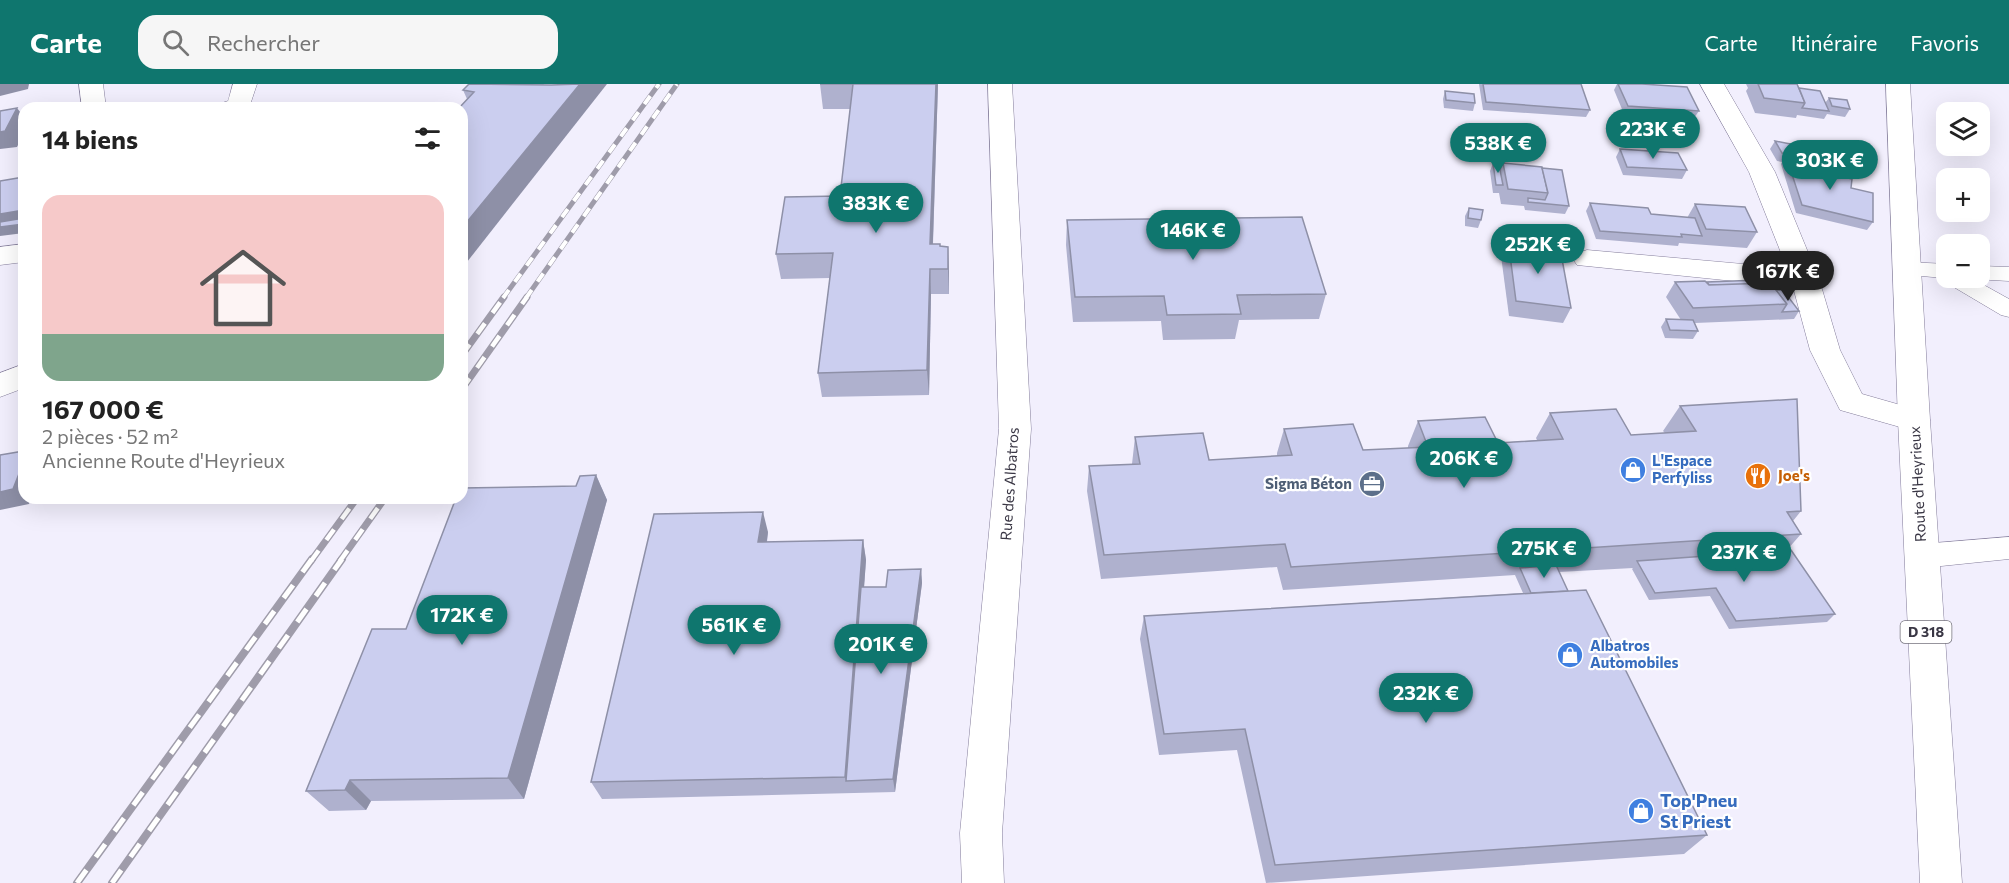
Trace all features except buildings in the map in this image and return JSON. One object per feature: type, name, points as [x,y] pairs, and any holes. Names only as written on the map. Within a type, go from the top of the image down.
[{"type":"street","points":[[91,84],[93,102]]},
{"type":"street","points":[[240,102],[246,84]]},
{"type":"street","name":"Rue des Albatros","points":[[983,883],[981,833],[1015,429],[1000,84]]},
{"type":"street","points":[[1712,84],[1762,172],[1805,279],[1825,350],[1851,402],[1914,420]]},
{"type":"street","name":"Route d'Heyrieux","points":[[1898,84],[1914,420],[1941,883]]},
{"type":"street","points":[[0,256],[18,254]]},
{"type":"street","points":[[1587,259],[1805,279]]},
{"type":"street","points":[[0,386],[18,378]]},
{"type":"lane","points":[[1907,269],[1936,272]]},
{"type":"lane","points":[[1990,273],[2009,274]]},
{"type":"lane","points":[[1973,288],[2009,309]]},
{"type":"lane","points":[[1922,556],[2009,548]]},
{"type":"railway","points":[[503,298],[659,84]]},
{"type":"railway","points":[[526,298],[677,84]]},
{"type":"railway","points":[[468,347],[504,297]]},
{"type":"railway","points":[[468,381],[527,297]]},
{"type":"railway","points":[[311,561],[353,504]]},
{"type":"railway","points":[[340,561],[381,504]]},
{"type":"railway","points":[[77,883],[312,559]]},
{"type":"railway","points":[[112,883],[342,559]]},
{"type":"place","name":"L'Espace Perfyliss","points":[[1633,470]]},
{"type":"place","name":"Joe's","points":[[1758,476]]},
{"type":"place","name":"Sigma Béton","points":[[1372,484]]},
{"type":"place","name":"Albatros Automobiles","points":[[1570,655]]},
{"type":"place","name":"Top'Pneu St Priest","points":[[1641,811]]}]
